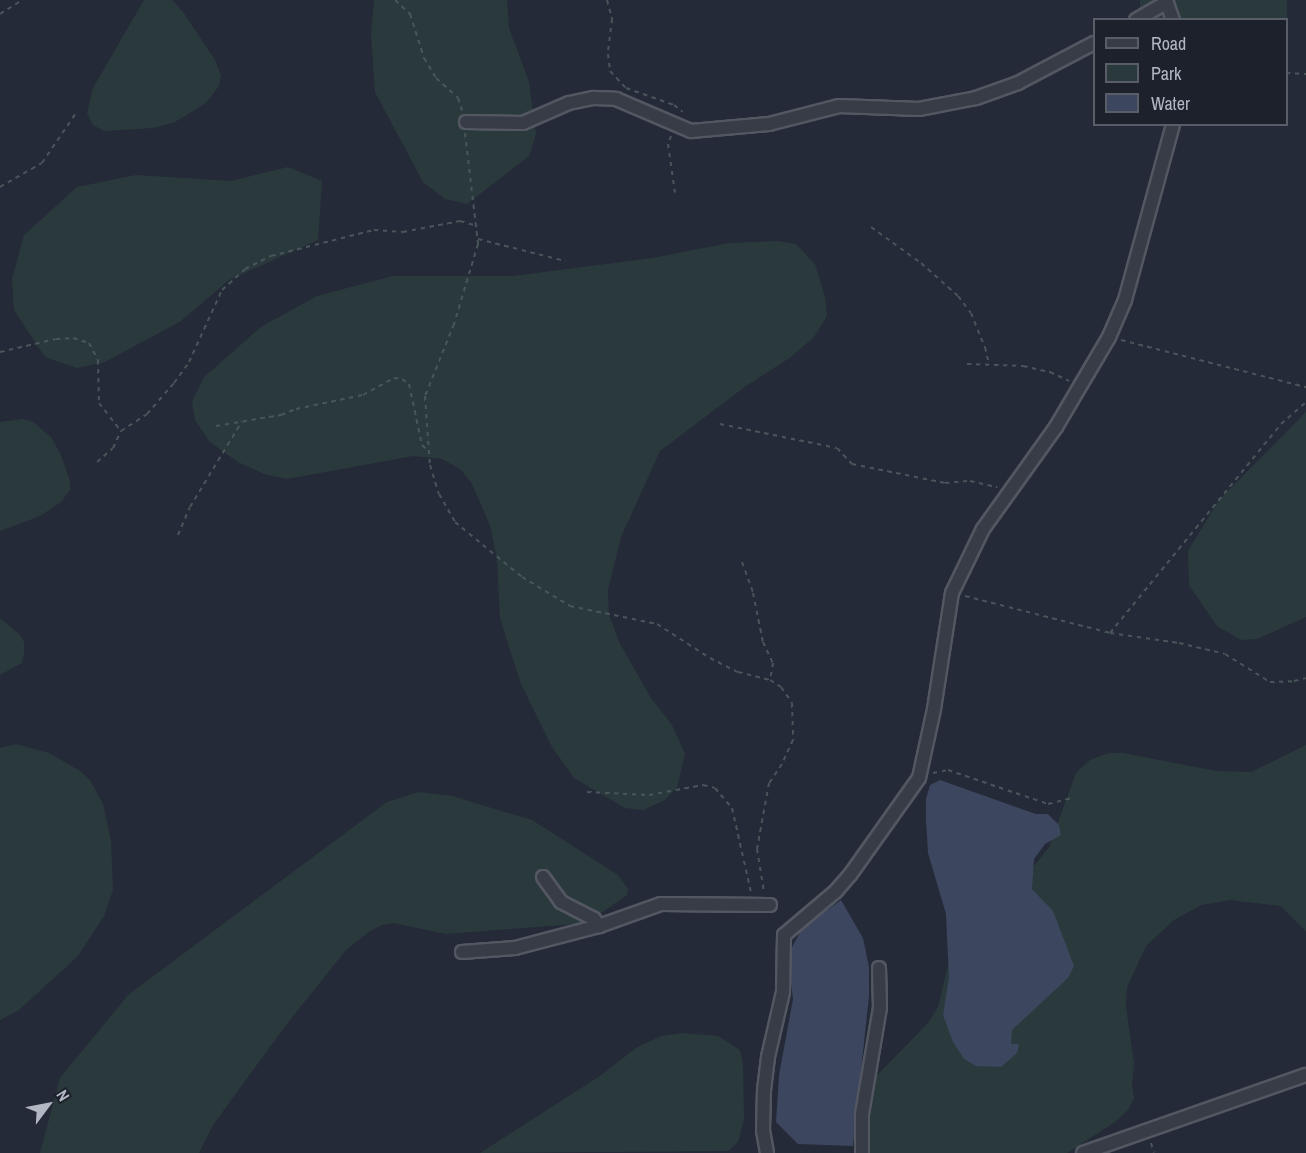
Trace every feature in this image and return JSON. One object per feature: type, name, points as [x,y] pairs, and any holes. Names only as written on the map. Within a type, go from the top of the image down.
[{"type":"street","points":[[1139,18],[1166,1],[1172,18]]},
{"type":"street","points":[[466,122],[523,123],[569,103],[593,98],[616,99],[638,106],[674,125],[691,130],[769,123],[839,106],[919,109],[976,98],[1018,83],[1093,44]]},
{"type":"street","points":[[767,1153],[763,1130],[764,1090],[768,1057],[783,992],[784,935],[836,891],[850,875],[918,778],[934,709],[952,593],[983,529],[1007,492],[1056,428],[1109,337],[1125,300],[1172,126]]},
{"type":"street","points":[[543,877],[561,902],[594,919],[599,926]]},
{"type":"street","points":[[462,952],[515,948],[599,926],[661,904],[770,905]]},
{"type":"street","points":[[862,1153],[862,1114],[880,1008],[879,968]]},
{"type":"street","points":[[1083,1153],[1306,1075]]},
{"type":"path","points":[[0,14],[22,0]]},
{"type":"path","points":[[395,0],[410,14],[424,58],[436,78],[458,98],[466,122],[466,153],[477,226],[478,239],[454,324],[425,396],[429,452],[439,494],[455,522],[522,577],[570,606],[657,624],[710,658],[738,672],[770,680],[781,687],[792,703],[793,740],[782,764],[769,783],[757,849],[763,889],[770,905]]},
{"type":"path","points":[[607,0],[612,19],[608,54],[610,70],[618,82],[674,105],[703,130]]},
{"type":"path","points":[[1288,73],[1306,74]]},
{"type":"path","points":[[0,187],[42,163],[76,114]]},
{"type":"path","points":[[674,125],[668,144],[675,193]]},
{"type":"path","points":[[98,462],[112,448],[121,431],[147,414],[174,383],[189,362],[222,290],[245,269],[271,256],[374,230],[403,232],[460,221],[477,226]]},
{"type":"path","points":[[871,227],[927,268],[958,296],[971,314],[985,347],[989,365]]},
{"type":"path","points":[[478,239],[565,261]]},
{"type":"path","points":[[1109,337],[1306,387]]},
{"type":"path","points":[[0,352],[56,339],[73,338],[89,343],[99,360],[99,403],[121,431]]},
{"type":"path","points":[[967,364],[1023,366],[1050,372],[1079,386]]},
{"type":"path","points":[[216,426],[363,395],[394,378],[402,378],[409,384],[422,445],[429,452]]},
{"type":"path","points":[[1110,633],[1281,424],[1306,402]]},
{"type":"path","points":[[178,536],[190,507],[242,421]]},
{"type":"path","points":[[720,424],[837,448],[852,464],[945,483],[970,481],[992,484],[1007,492]]},
{"type":"path","points":[[742,562],[753,593],[763,642],[772,663],[770,680]]},
{"type":"path","points":[[952,593],[1110,633],[1179,643],[1224,654],[1270,682],[1306,678]]},
{"type":"path","points":[[918,778],[948,770],[1048,804],[1072,798]]},
{"type":"path","points":[[587,792],[649,795],[703,785],[715,788],[732,808],[748,884],[756,906]]},
{"type":"green space","points":[[144,0],[172,0],[183,12],[215,60],[221,76],[219,86],[206,103],[175,122],[153,128],[104,131],[93,125],[87,113],[93,88]]},
{"type":"green space","points":[[374,0],[507,0],[509,28],[529,82],[536,134],[529,156],[467,204],[445,199],[423,182],[375,92],[371,34]]},
{"type":"green space","points":[[1140,0],[1287,0],[1287,18],[1140,18]]},
{"type":"green space","points":[[288,167],[322,181],[318,240],[229,280],[181,321],[105,362],[77,368],[45,357],[14,310],[12,279],[24,235],[77,187],[136,175],[231,181]]},
{"type":"green space","points":[[777,241],[796,244],[815,264],[825,297],[827,315],[814,337],[791,357],[746,386],[660,451],[621,537],[608,590],[609,615],[620,644],[651,698],[672,725],[685,754],[677,787],[665,800],[643,810],[625,808],[574,778],[552,747],[521,684],[500,618],[497,559],[490,525],[471,482],[460,469],[442,459],[413,456],[287,479],[264,474],[238,462],[210,442],[195,420],[192,402],[204,377],[261,327],[317,296],[393,276],[513,276],[653,258],[729,243]]},
{"type":"green space","points":[[1306,412],[1306,617],[1257,639],[1241,640],[1217,626],[1189,585],[1188,551],[1219,500]]},
{"type":"green space","points":[[23,419],[33,422],[51,437],[60,453],[70,481],[70,490],[61,502],[40,516],[0,531],[0,422]]},
{"type":"green space","points":[[0,618],[20,635],[24,642],[24,654],[22,663],[0,675]]},
{"type":"green space","points":[[16,744],[49,753],[80,771],[90,780],[103,804],[111,841],[113,890],[104,916],[78,956],[19,1010],[0,1020],[0,748]]},
{"type":"green space","points":[[1306,745],[1306,931],[1281,906],[1230,900],[1201,905],[1174,920],[1146,946],[1127,987],[1126,1007],[1134,1063],[1132,1085],[1134,1098],[1128,1110],[1115,1122],[1067,1153],[869,1153],[857,1128],[857,1096],[928,1023],[938,1007],[957,929],[1031,870],[1049,847],[1076,773],[1090,760],[1109,753],[1123,753],[1216,771],[1251,772]]},
{"type":"green space","points":[[419,792],[452,796],[532,820],[618,875],[628,889],[627,895],[601,913],[575,924],[446,934],[393,923],[382,925],[370,931],[346,950],[286,1025],[213,1125],[199,1153],[40,1153],[60,1078],[128,995],[387,802]]},
{"type":"green space","points":[[683,1033],[718,1036],[740,1050],[743,1064],[744,1119],[738,1142],[728,1151],[480,1153],[600,1076],[636,1048],[661,1036]]},
{"type":"water","points":[[940,780],[1036,814],[1048,814],[1059,825],[1061,835],[1045,844],[1034,859],[1032,889],[1053,911],[1074,966],[1068,978],[1012,1030],[1011,1044],[1019,1044],[1017,1053],[1001,1067],[976,1066],[964,1059],[953,1042],[943,1015],[949,978],[946,914],[928,853],[926,820],[926,799],[930,785]]},
{"type":"water","points":[[841,900],[863,938],[869,967],[869,996],[853,1146],[798,1144],[776,1122],[779,1075],[793,999],[789,967],[791,949],[802,929]]}]
